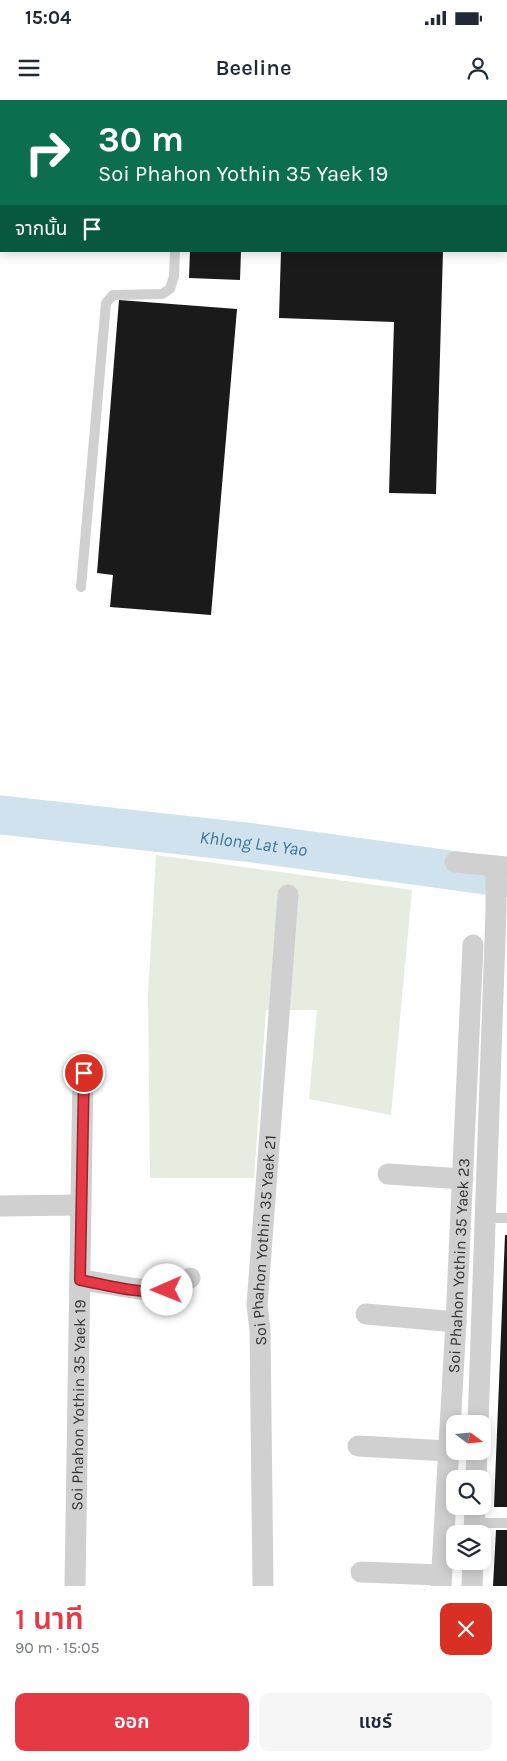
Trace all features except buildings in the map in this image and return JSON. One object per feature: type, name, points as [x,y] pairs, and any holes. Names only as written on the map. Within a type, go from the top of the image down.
[{"type":"street","points":[[455,862],[500,869],[496,910],[478,1415]]},
{"type":"street","name":"Soi Phahon Yothin 35 Yaek 21","points":[[263,1586],[260,1340],[257,1305],[288,895]]},
{"type":"street","name":"Soi Phahon Yothin 35 Yaek 23","points":[[450,1415],[473,945]]},
{"type":"street","name":"Soi Phahon Yothin 35 Yaek 19","points":[[75,1586],[80,1205],[84,1073]]},
{"type":"street","points":[[388,1174],[463,1179]]},
{"type":"street","points":[[0,1206],[80,1205]]},
{"type":"street","points":[[80,1280],[158,1292],[167,1290],[190,1278]]},
{"type":"street","points":[[366,1314],[456,1322]]},
{"type":"street","points":[[358,1446],[446,1451]]},
{"type":"street","name":"Soi Phahon Yothin 35 Yaek 23","points":[[441,1580],[448,1460]]},
{"type":"street","points":[[472,1586],[473,1570]]},
{"type":"street","points":[[361,1572],[441,1580]]},
{"type":"lane","points":[[81,587],[106,303],[113,296],[162,294],[170,289],[174,276],[175,252]]},
{"type":"lane","points":[[486,1218],[507,1218]]},
{"type":"lane","points":[[474,1521],[507,1523]]},
{"type":"shaded area","points":[[156,855],[412,890],[391,1115],[309,1099],[317,1010],[266,1010],[254,1178],[150,1178],[148,995]]},
{"type":"waterway","name":"Khlong Lat Yao","points":[[0,815],[254,843],[507,878]]},
{"type":"route","points":[[84,1073],[80,1280],[144,1291],[158,1292],[167,1290]]}]
